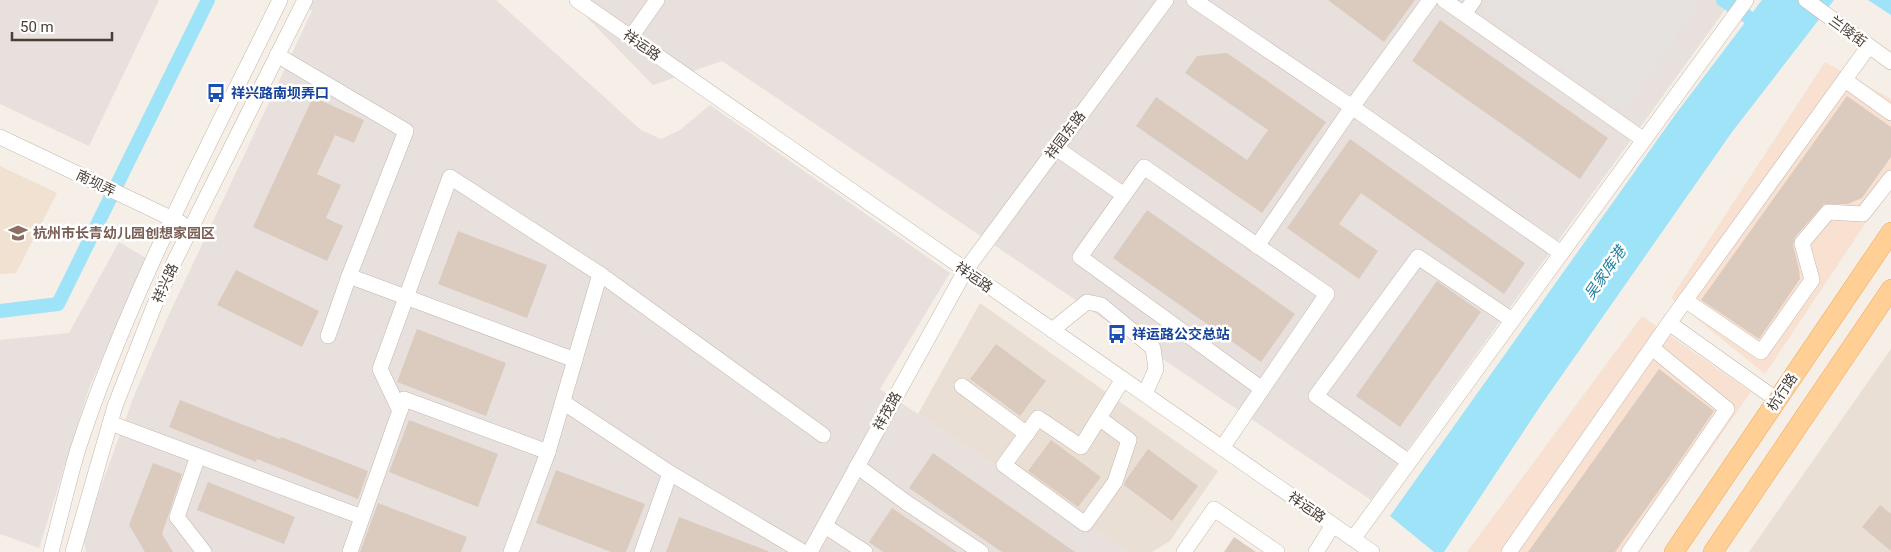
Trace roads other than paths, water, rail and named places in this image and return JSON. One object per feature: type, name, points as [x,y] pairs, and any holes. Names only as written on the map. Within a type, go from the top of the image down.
[{"type":"main road","name":"杭行路","points":[[1674,552],[1891,232]]},
{"type":"main road","points":[[1713,552],[1891,290]]},
{"type":"street","name":"祥兴路","points":[[51,552],[78,451],[128,319],[172,220],[280,0]]},
{"type":"street","name":"祥兴路","points":[[73,552],[110,423],[155,304],[304,0]]},
{"type":"street","name":"祥运路","points":[[577,0],[1371,552]]},
{"type":"street","points":[[631,37],[657,0]]},
{"type":"street","name":"祥园东路","points":[[965,271],[1166,0]]},
{"type":"street","points":[[1194,0],[1352,107],[1561,253]]},
{"type":"street","points":[[1257,246],[1352,107],[1430,0]]},
{"type":"street","points":[[1444,0],[1644,140]]},
{"type":"street","points":[[1464,14],[1474,0]]},
{"type":"street","points":[[1353,539],[1746,0]]},
{"type":"street","name":"兰陵街","points":[[1806,0],[1891,62]]},
{"type":"street","points":[[1509,552],[1685,300],[1869,46]]},
{"type":"street","points":[[277,56],[406,131],[349,276],[328,336]]},
{"type":"street","points":[[1845,80],[1891,114]]},
{"type":"street","name":"南坝弄","points":[[0,137],[191,228]]},
{"type":"street","points":[[1056,148],[1124,195]]},
{"type":"street","points":[[1222,448],[1327,294],[1144,167],[1080,257],[1262,389]]},
{"type":"street","points":[[400,411],[380,369],[450,177],[600,274],[823,435]]},
{"type":"street","points":[[1685,300],[1761,352],[1812,280],[1802,243],[1828,212],[1863,214],[1891,178]]},
{"type":"street","points":[[1409,462],[1316,396],[1418,257],[1512,320]]},
{"type":"street","name":"祥茂路","points":[[810,552],[965,271]]},
{"type":"street","points":[[511,552],[548,452],[600,274]]},
{"type":"street","points":[[349,276],[575,360]]},
{"type":"street","points":[[1052,330],[1087,302],[1101,305],[1153,348],[1156,369],[1145,394]]},
{"type":"street","points":[[1669,323],[1777,400]]},
{"type":"street","points":[[1629,552],[1727,409],[1652,348]]},
{"type":"street","points":[[1099,418],[1129,440],[1115,482],[1086,524],[1004,465],[1038,418],[1080,447],[1123,379]]},
{"type":"street","points":[[962,386],[1027,434]]},
{"type":"street","points":[[350,552],[404,399],[548,452]]},
{"type":"street","points":[[562,402],[670,472],[803,552]]},
{"type":"street","points":[[110,423],[362,517]]},
{"type":"street","points":[[198,456],[177,517],[204,552]]},
{"type":"street","points":[[857,466],[981,552]]},
{"type":"street","points":[[642,552],[670,472]]},
{"type":"street","points":[[1184,552],[1214,509],[1278,552]]},
{"type":"street","points":[[1316,552],[1333,525]]},
{"type":"street","points":[[824,526],[865,552]]},
{"type":"water","name":"吴家库港","points":[[1762,0],[1834,0],[1732,132],[1539,408],[1444,552],[1434,552],[1390,516],[1675,115]]},
{"type":"water","points":[[1868,0],[1891,0],[1891,15]]},
{"type":"waterway","points":[[0,311],[58,304],[208,0]]},
{"type":"waterway","points":[[1723,0],[1764,28]]},
{"type":"place","name":"祥兴路南坝弄口","points":[[216,93]]},
{"type":"place","name":"杭州市长青幼儿园创想家园区","points":[[18,233]]},
{"type":"place","name":"祥运路公交总站","points":[[1117,334]]}]
